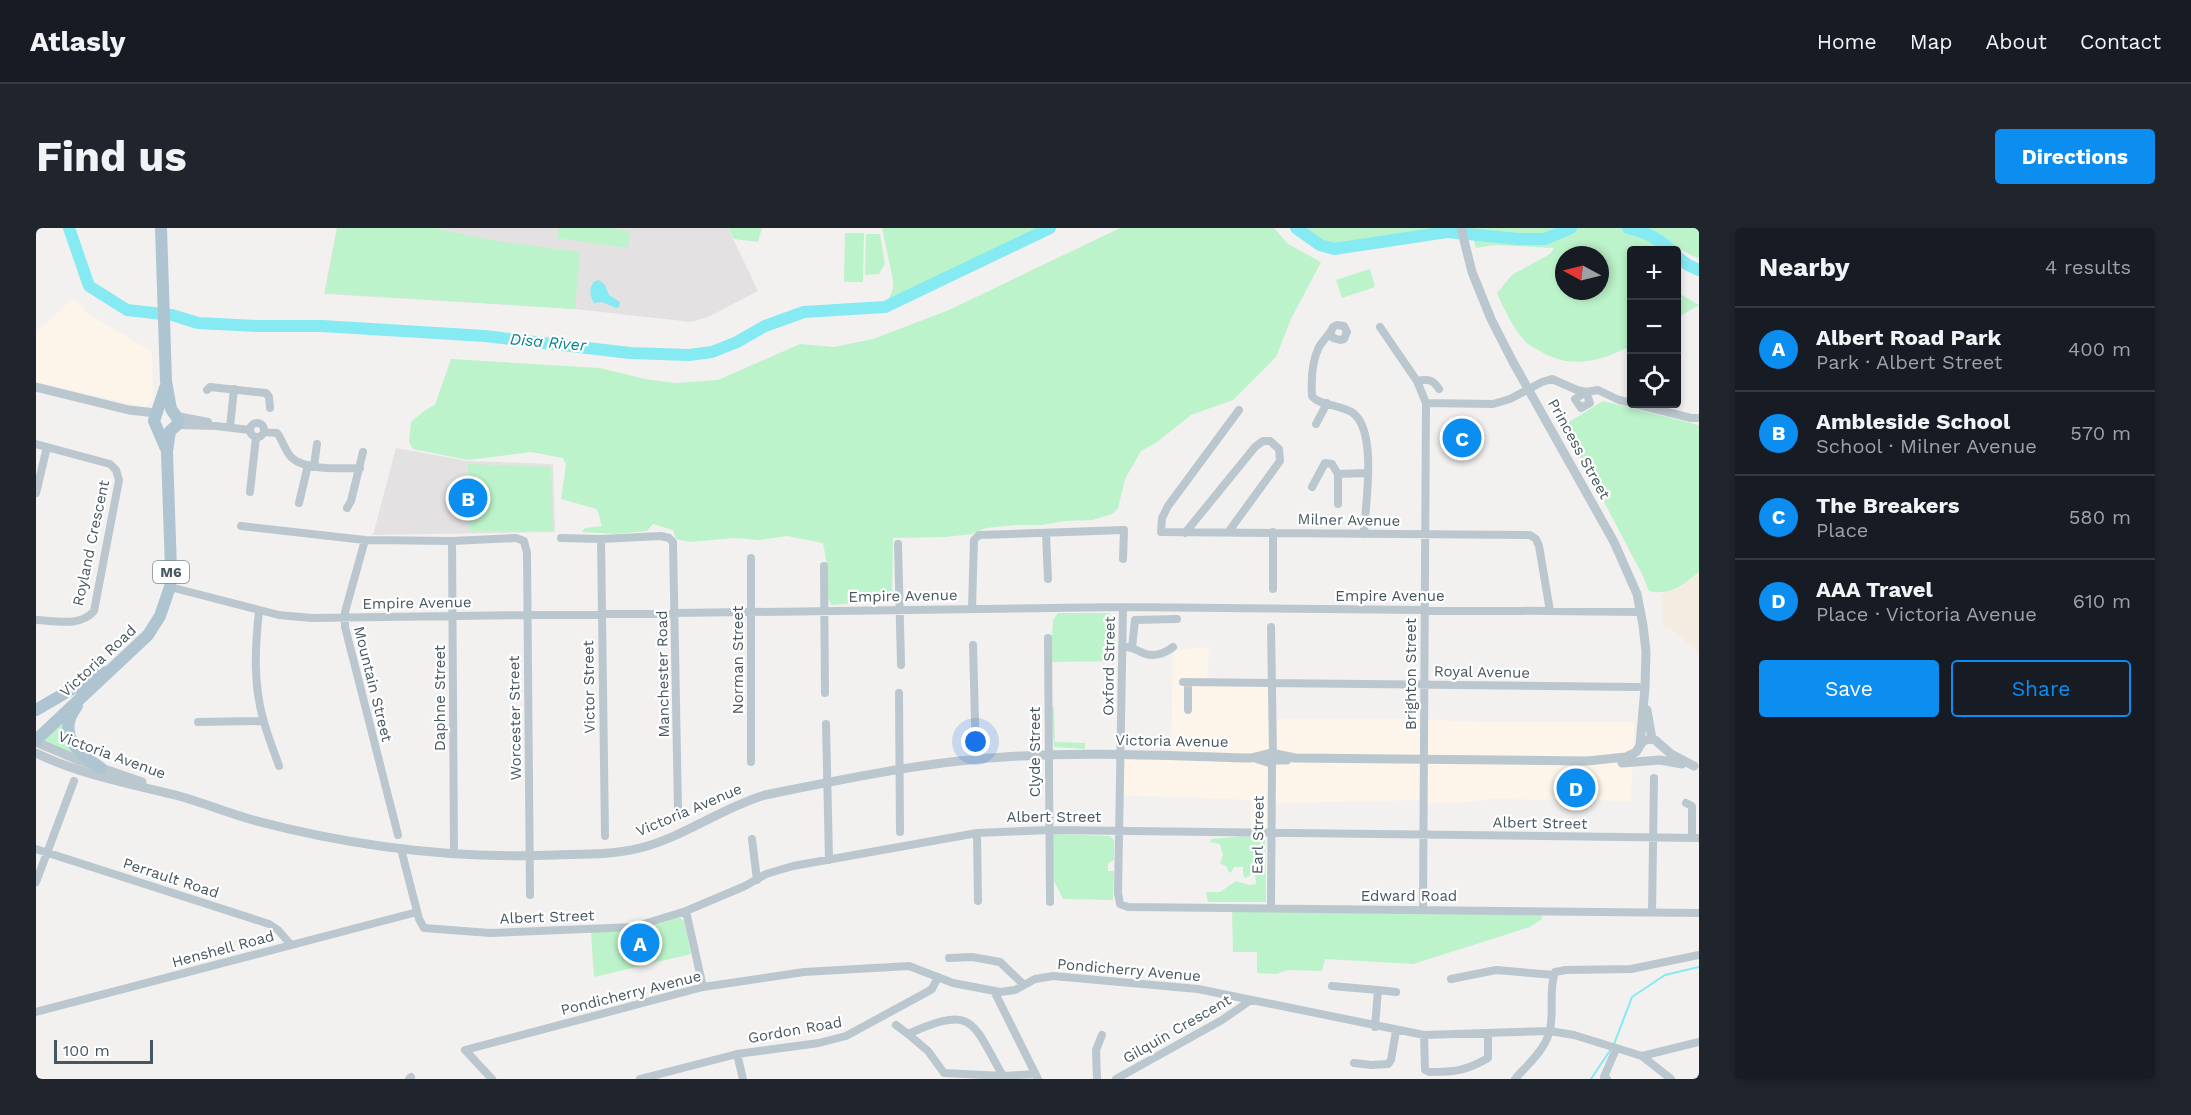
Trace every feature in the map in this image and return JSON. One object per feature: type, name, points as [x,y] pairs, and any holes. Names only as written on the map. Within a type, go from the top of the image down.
[{"type":"main road","name":"Victoria Road","points":[[36,741],[148,635],[163,609],[170,587],[160,228]]},
{"type":"main road","points":[[36,710],[89,679],[110,671]]},
{"type":"main road","points":[[86,693],[72,713],[69,726],[71,739],[78,753],[100,768]]},
{"type":"street","name":"Princess Street","points":[[1461,228],[1477,286],[1491,319],[1622,557],[1637,594],[1646,652],[1641,689],[1639,746]]},
{"type":"street","points":[[1380,327],[1417,381],[1426,403],[1493,404],[1510,399],[1552,379],[1586,392],[1590,404],[1581,408],[1565,384]]},
{"type":"street","points":[[1331,334],[1321,343],[1316,356],[1311,392],[1313,398],[1339,405],[1350,411],[1361,422],[1366,437],[1367,473],[1364,534]]},
{"type":"street","points":[[1417,381],[1430,380],[1439,388]]},
{"type":"street","points":[[36,387],[166,420],[250,430]]},
{"type":"street","points":[[207,390],[210,387],[266,393],[270,399],[270,408]]},
{"type":"street","points":[[230,427],[234,389]]},
{"type":"street","points":[[1575,399],[1586,392],[1598,390],[1619,400],[1699,418]]},
{"type":"street","points":[[1316,424],[1327,403]]},
{"type":"street","name":"Brighton Street","points":[[1423,909],[1426,403]]},
{"type":"street","name":"Milner Avenue","points":[[1239,410],[1168,506],[1162,518],[1161,532],[1528,535],[1536,538],[1540,550],[1550,611]]},
{"type":"street","points":[[258,423],[263,426],[264,432],[261,436],[251,435],[251,425],[258,423]]},
{"type":"street","points":[[264,432],[277,433],[291,458],[325,468],[360,468]]},
{"type":"street","points":[[250,492],[256,437]]},
{"type":"street","points":[[1185,533],[1255,447],[1269,440],[1279,449],[1280,461],[1229,531]]},
{"type":"street","name":"Royland Crescent","points":[[36,444],[110,464],[116,470],[119,480],[94,611],[90,616],[78,621],[36,620]]},
{"type":"street","points":[[299,503],[317,444]]},
{"type":"street","points":[[36,493],[47,447]]},
{"type":"street","points":[[347,508],[351,501],[363,452]]},
{"type":"street","points":[[1312,487],[1325,463],[1332,464],[1338,474],[1367,473]]},
{"type":"street","name":"Milner Avenue","points":[[1338,474],[1338,504]]},
{"type":"street","points":[[241,526],[364,540],[452,541]]},
{"type":"street","points":[[972,609],[974,540],[982,534],[1046,534],[1124,530],[1123,559]]},
{"type":"street","points":[[1273,532],[1273,590]]},
{"type":"street","points":[[1046,534],[1048,579]]},
{"type":"street","name":"Manchester Road","points":[[601,539],[661,536],[670,538],[674,549],[678,810]]},
{"type":"street","name":"Worcester Street","points":[[452,541],[516,538],[524,541],[530,895]]},
{"type":"street","points":[[561,538],[601,539]]},
{"type":"street","name":"Victor Street","points":[[601,539],[605,836]]},
{"type":"street","name":"Mountain Street","points":[[364,540],[344,617],[346,634],[398,834]]},
{"type":"street","name":"Daphne Street","points":[[452,541],[454,854]]},
{"type":"street","points":[[898,544],[901,665]]},
{"type":"street","name":"Norman Street","points":[[751,558],[751,762]]},
{"type":"street","points":[[824,566],[825,693]]},
{"type":"street","name":"Empire Avenue","points":[[170,587],[259,611],[296,617],[1123,607],[1641,612]]},
{"type":"street","name":"Oxford Street","points":[[1120,904],[1118,898],[1123,607]]},
{"type":"street","points":[[259,611],[255,655],[263,721],[279,766]]},
{"type":"street","points":[[1132,648],[1135,620],[1177,620]]},
{"type":"street","name":"Earl Street","points":[[1270,908],[1273,683],[1271,627]]},
{"type":"street","name":"Clyde Street","points":[[1048,638],[1050,902]]},
{"type":"street","points":[[973,645],[976,759]]},
{"type":"street","points":[[1123,647],[1147,654],[1162,654],[1173,647]]},
{"type":"street","name":"Royal Avenue","points":[[1188,710],[1185,682],[1641,689]]},
{"type":"street","name":"Princess Street","points":[[1641,689],[1652,739]]},
{"type":"street","points":[[899,693],[900,832]]},
{"type":"street","points":[[198,722],[263,721]]},
{"type":"street","points":[[826,724],[829,860]]},
{"type":"street","points":[[1660,747],[1660,755],[1651,761],[1640,756],[1639,746],[1645,740],[1652,739],[1660,747],[1697,767]]},
{"type":"street","name":"Victoria Avenue","points":[[36,741],[100,768],[165,789],[178,796]]},
{"type":"street","name":"Victoria Avenue","points":[[36,753],[106,778],[178,796],[231,814],[344,841],[454,854],[530,856],[604,853],[640,848],[659,842],[742,802],[765,795],[976,759],[1049,755],[1587,761],[1622,758],[1632,754],[1639,746]]},
{"type":"street","name":"Victoria Avenue","points":[[1587,761],[1612,764],[1651,761],[1697,767]]},
{"type":"street","points":[[1652,912],[1653,778]]},
{"type":"street","points":[[36,882],[74,782]]},
{"type":"street","points":[[1686,802],[1692,806],[1696,838]]},
{"type":"street","name":"Albert Street","points":[[417,912],[424,928],[439,930],[490,933],[634,927],[686,911],[775,871],[977,832],[1049,830],[1696,838]]},
{"type":"street","points":[[977,832],[978,901]]},
{"type":"street","points":[[752,839],[757,880]]},
{"type":"street","name":"Perrault Road","points":[[36,849],[269,924],[278,930],[291,945]]},
{"type":"street","points":[[401,849],[417,912]]},
{"type":"street","name":"Edward Road","points":[[1120,904],[1128,907],[1699,912]]},
{"type":"street","points":[[686,911],[703,987]]},
{"type":"street","name":"Henshell Road","points":[[36,1012],[417,912]]},
{"type":"street","points":[[1515,1079],[1539,1052],[1550,1031],[1554,975],[1559,970],[1631,969],[1699,955]]},
{"type":"street","points":[[949,958],[972,957],[1000,962],[1024,986]]},
{"type":"street","name":"Pondicherry Avenue","points":[[492,1079],[465,1050],[703,987],[804,972],[890,966],[909,966],[969,987],[994,991],[1006,991],[1024,986],[1043,977],[1073,977],[1179,986],[1396,1031],[1424,1035],[1550,1031],[1574,1035],[1642,1056]]},
{"type":"street","points":[[1451,979],[1496,970],[1554,975]]},
{"type":"street","name":"Gordon Road","points":[[640,1079],[737,1054],[819,1043],[846,1036],[877,1022],[927,992],[938,977]]},
{"type":"street","points":[[1332,986],[1396,992]]},
{"type":"street","points":[[1375,1027],[1378,990]]},
{"type":"street","points":[[896,1025],[931,1055],[944,1073],[1036,1077],[994,991]]},
{"type":"street","name":"Gilquin Crescent","points":[[1116,1079],[1222,1020],[1251,1000]]},
{"type":"street","points":[[908,1034],[942,1020],[965,1021],[974,1027],[1003,1076]]},
{"type":"street","points":[[1354,1063],[1388,1064],[1391,1060],[1396,1031]]},
{"type":"street","points":[[1424,1035],[1425,1070],[1457,1072],[1488,1058],[1488,1034]]},
{"type":"street","points":[[1096,1079],[1096,1050],[1102,1035]]},
{"type":"street","points":[[1642,1056],[1699,1042]]},
{"type":"street","points":[[1605,1078],[1616,1048]]},
{"type":"street","points":[[737,1054],[743,1079]]},
{"type":"street","points":[[1642,1056],[1671,1079]]},
{"type":"shaded area","points":[[337,228],[728,228],[758,291],[708,317],[691,322],[575,309],[324,294]]},
{"type":"shaded area","points":[[73,298],[88,314],[152,352],[153,400],[145,407],[36,382],[36,333]]},
{"type":"shaded area","points":[[396,448],[468,461],[553,464],[555,532],[373,535]]},
{"type":"shaded area","points":[[1209,647],[1207,682],[1274,685],[1274,719],[1634,722],[1631,801],[1490,799],[1459,803],[1426,803],[1423,800],[1272,803],[1271,834],[1250,833],[1251,800],[1119,795],[1121,756],[1171,756],[1173,651]]},
{"type":"green space","points":[[337,228],[433,228],[496,241],[580,252],[575,309],[325,293]]},
{"type":"green space","points":[[559,228],[610,228],[630,231],[628,248],[557,238]]},
{"type":"green space","points":[[728,228],[762,228],[758,242],[734,239]]},
{"type":"green space","points":[[882,228],[1050,228],[885,307],[893,289],[893,280]]},
{"type":"green space","points":[[1120,228],[1274,228],[1288,244],[1321,262],[1291,319],[1276,357],[1233,400],[1191,415],[1157,442],[1141,451],[1125,479],[1118,508],[1112,514],[1092,520],[986,528],[972,534],[946,537],[893,538],[892,601],[831,605],[828,598],[827,565],[823,543],[787,536],[759,540],[734,538],[690,542],[676,539],[673,530],[653,524],[647,531],[617,534],[582,532],[585,528],[602,526],[597,509],[561,499],[566,465],[563,458],[531,452],[468,460],[413,449],[409,442],[411,422],[435,405],[451,359],[600,368],[645,379],[675,383],[718,380],[800,344],[834,347],[873,339],[949,310]]},
{"type":"green space","points":[[1296,228],[1447,228],[1447,232],[1334,249],[1320,245]]},
{"type":"green space","points":[[1470,228],[1699,228],[1699,257],[1697,258],[1681,250],[1681,246],[1627,246],[1627,348],[1608,356],[1575,362],[1552,357],[1528,344],[1513,324],[1497,293],[1512,275],[1550,254],[1554,248],[1495,245],[1476,248]]},
{"type":"green space","points":[[845,233],[864,233],[863,282],[844,282]]},
{"type":"green space","points":[[866,234],[880,234],[885,264],[879,274],[865,275]]},
{"type":"green space","points":[[1370,269],[1375,287],[1342,298],[1336,280]]},
{"type":"green space","points":[[1681,294],[1699,305],[1681,316]]},
{"type":"green space","points":[[1603,401],[1699,425],[1699,572],[1670,591],[1649,591],[1566,430],[1569,422]]},
{"type":"green space","points":[[468,464],[551,467],[553,531],[470,531]]},
{"type":"green space","points":[[1058,613],[1109,613],[1116,620],[1115,661],[1050,662],[1053,620]]},
{"type":"green space","points":[[1051,707],[1054,707],[1055,742],[1085,743],[1085,749],[1054,747]]},
{"type":"green space","points":[[68,715],[67,742],[75,755],[43,741]]},
{"type":"green space","points":[[1053,834],[1110,836],[1114,840],[1114,860],[1108,863],[1108,871],[1114,871],[1113,900],[1063,899],[1054,881]]},
{"type":"green space","points":[[1246,836],[1265,839],[1266,902],[1208,902],[1206,892],[1220,892],[1236,881],[1249,885],[1256,884],[1255,873],[1245,878],[1243,867],[1234,867],[1231,873],[1228,871],[1227,867],[1220,863],[1223,855],[1220,844],[1210,842],[1211,839]]},
{"type":"green space","points":[[1232,910],[1541,913],[1542,919],[1530,927],[1413,964],[1325,959],[1322,971],[1287,970],[1277,974],[1257,973],[1257,952],[1233,952]]},
{"type":"green space","points":[[679,917],[684,921],[691,954],[594,977],[591,932],[641,930]]},
{"type":"sand","points":[[1699,572],[1699,652],[1672,630],[1663,627],[1662,594],[1681,587]]},
{"type":"water","points":[[599,280],[605,285],[609,295],[620,302],[619,307],[616,308],[602,302],[594,303],[591,289],[593,283]]},
{"type":"waterway","name":"Disa River","points":[[69,228],[89,286],[127,310],[172,315],[198,323],[322,326],[485,336],[630,353],[689,355],[712,352],[737,342],[765,326],[804,312],[885,307],[1050,228]]},
{"type":"waterway","name":"Disa River","points":[[1296,228],[1320,245],[1334,249],[1447,232],[1519,239],[1545,239],[1571,228]]},
{"type":"waterway","name":"Disa River","points":[[1628,228],[1651,236],[1666,246]]},
{"type":"waterway","name":"Disa River","points":[[1681,260],[1699,270]]},
{"type":"waterway","points":[[1614,1044],[1632,997],[1665,975],[1699,967]]},
{"type":"waterway","points":[[1591,1079],[1611,1049]]},
{"type":"place","name":"The Breakers","points":[[1462,438]]},
{"type":"place","name":"Ambleside School","points":[[468,498]]},
{"type":"place","name":"AAA Travel","points":[[1576,788]]},
{"type":"place","name":"Albert Road Park","points":[[640,943]]}]
